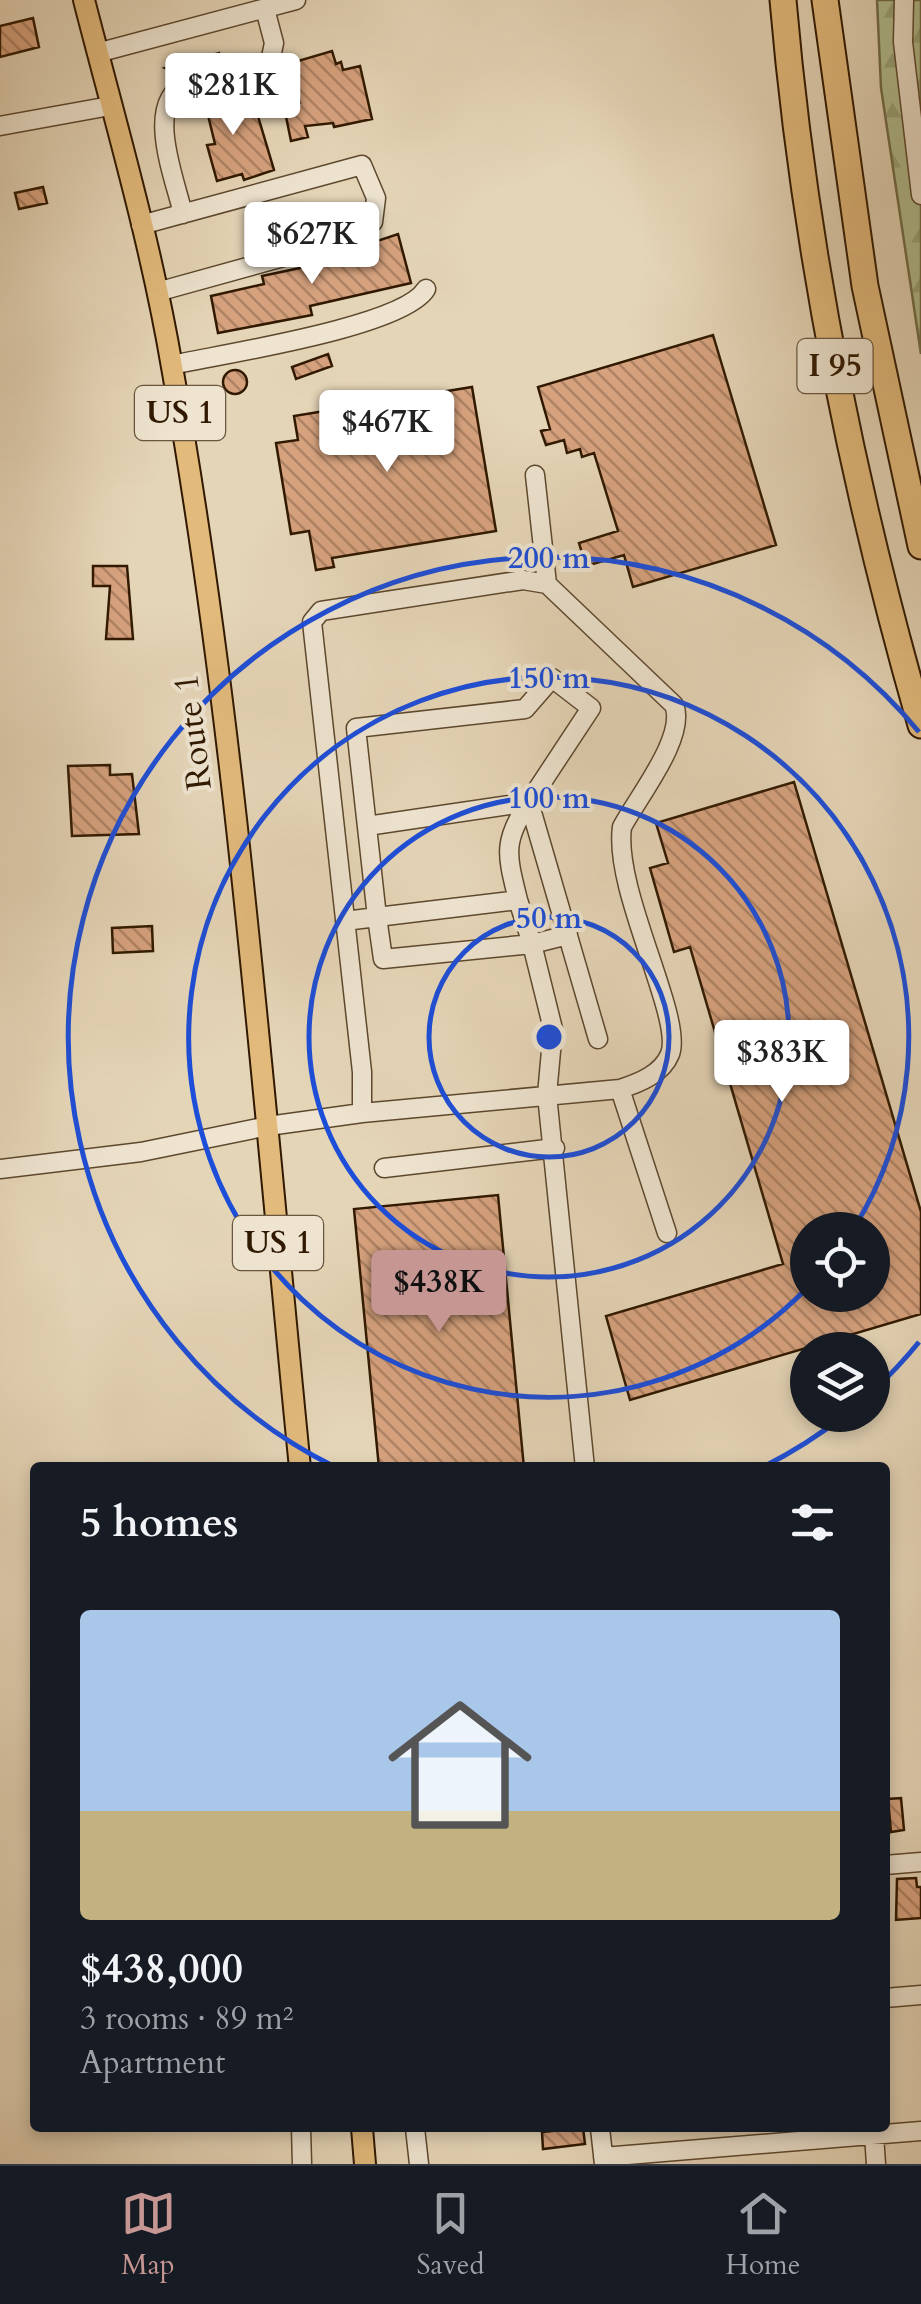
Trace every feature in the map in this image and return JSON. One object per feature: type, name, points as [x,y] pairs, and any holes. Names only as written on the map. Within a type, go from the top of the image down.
[{"type":"highway","name":"I 95","points":[[783,0],[805,194],[827,328],[869,529],[921,725]]},
{"type":"highway","name":"I 95","points":[[825,0],[865,286],[921,546]]},
{"type":"main road","name":"Route 1","points":[[84,0],[172,365],[212,627],[268,1126],[299,1462]]},
{"type":"main road","points":[[362,2132],[366,2164]]},
{"type":"street","points":[[98,53],[296,0]]},
{"type":"street","points":[[904,0],[903,42],[921,195]]},
{"type":"street","points":[[182,214],[167,141],[167,100],[175,88],[188,83],[269,67],[274,54],[265,9]]},
{"type":"street","points":[[0,126],[110,106]]},
{"type":"street","points":[[141,225],[362,165],[376,198],[373,222],[352,238],[157,292]]},
{"type":"street","points":[[172,365],[384,318],[419,301],[426,289]]},
{"type":"street","points":[[535,475],[547,584]]},
{"type":"street","points":[[0,1169],[141,1152],[268,1126],[362,1113],[620,1089],[654,1074],[671,1052],[670,1024],[631,906],[620,851],[622,827],[675,737],[678,715],[674,705],[547,584],[524,580],[315,615],[312,628],[362,1072],[362,1113]]},
{"type":"street","points":[[568,935],[532,944],[383,959],[356,728],[525,710],[552,678],[591,708],[515,823],[506,852],[532,944],[553,1029],[547,1095],[584,1462]]},
{"type":"street","points":[[367,826],[529,802]]},
{"type":"street","points":[[529,802],[598,1039]]},
{"type":"street","points":[[345,921],[518,900]]},
{"type":"street","points":[[620,1089],[667,1233]]},
{"type":"street","points":[[384,1168],[554,1148]]},
{"type":"street","points":[[890,1865],[921,1862]]},
{"type":"street","points":[[890,1998],[921,1995]]},
{"type":"street","points":[[600,2132],[604,2161],[738,2156],[921,2131]]},
{"type":"street","points":[[302,2132],[302,2164]]},
{"type":"street","points":[[416,2132],[419,2164]]},
{"type":"street","points":[[874,2135],[876,2164]]},
{"type":"green space","points":[[877,0],[921,0],[921,354],[881,88]]},
{"type":"building","points":[[33,18],[39,47],[0,57],[0,26]]},
{"type":"building","points":[[332,51],[336,64],[341,62],[343,70],[360,66],[372,119],[334,127],[333,123],[305,126],[308,137],[291,141],[284,107],[300,103],[291,63]]},
{"type":"building","points":[[219,53],[221,64],[178,74],[165,68]]},
{"type":"building","points":[[227,88],[234,118],[257,113],[274,170],[244,180],[242,174],[217,181],[207,145],[215,144],[205,103],[185,108],[184,101],[192,95]]},
{"type":"building","points":[[43,187],[47,203],[19,209],[15,193]]},
{"type":"building","points":[[398,234],[411,283],[310,306],[312,315],[218,333],[211,296],[264,284],[262,276],[371,253],[368,244]]},
{"type":"building","points":[[713,335],[776,545],[633,587],[624,555],[586,566],[579,543],[618,531],[594,453],[582,457],[580,449],[567,453],[564,440],[546,445],[541,431],[550,429],[538,387]]},
{"type":"building","points":[[328,354],[332,366],[296,379],[292,367]]},
{"type":"building","points":[[235,370],[247,382],[235,394],[223,382]]},
{"type":"building","points":[[472,387],[496,531],[332,558],[334,567],[316,570],[309,531],[291,534],[276,443],[298,440],[294,416]]},
{"type":"building","points":[[93,566],[127,566],[133,639],[106,639],[110,586],[93,586]]},
{"type":"building","points":[[110,765],[110,775],[132,774],[139,834],[72,836],[68,766]]},
{"type":"building","points":[[794,782],[921,1212],[921,1314],[860,1332],[790,1332],[790,1353],[630,1400],[606,1316],[783,1264],[690,947],[674,952],[650,868],[668,863],[656,823]]},
{"type":"building","points":[[152,926],[153,951],[113,953],[112,928]]},
{"type":"building","points":[[498,1195],[523,1462],[378,1462],[354,1209]]},
{"type":"building","points":[[901,1798],[904,1830],[891,1832],[890,1799]]},
{"type":"building","points":[[916,1878],[917,1887],[921,1887],[921,1918],[896,1920],[897,1879]]},
{"type":"building","points":[[542,2132],[584,2132],[585,2144],[543,2149]]}]
